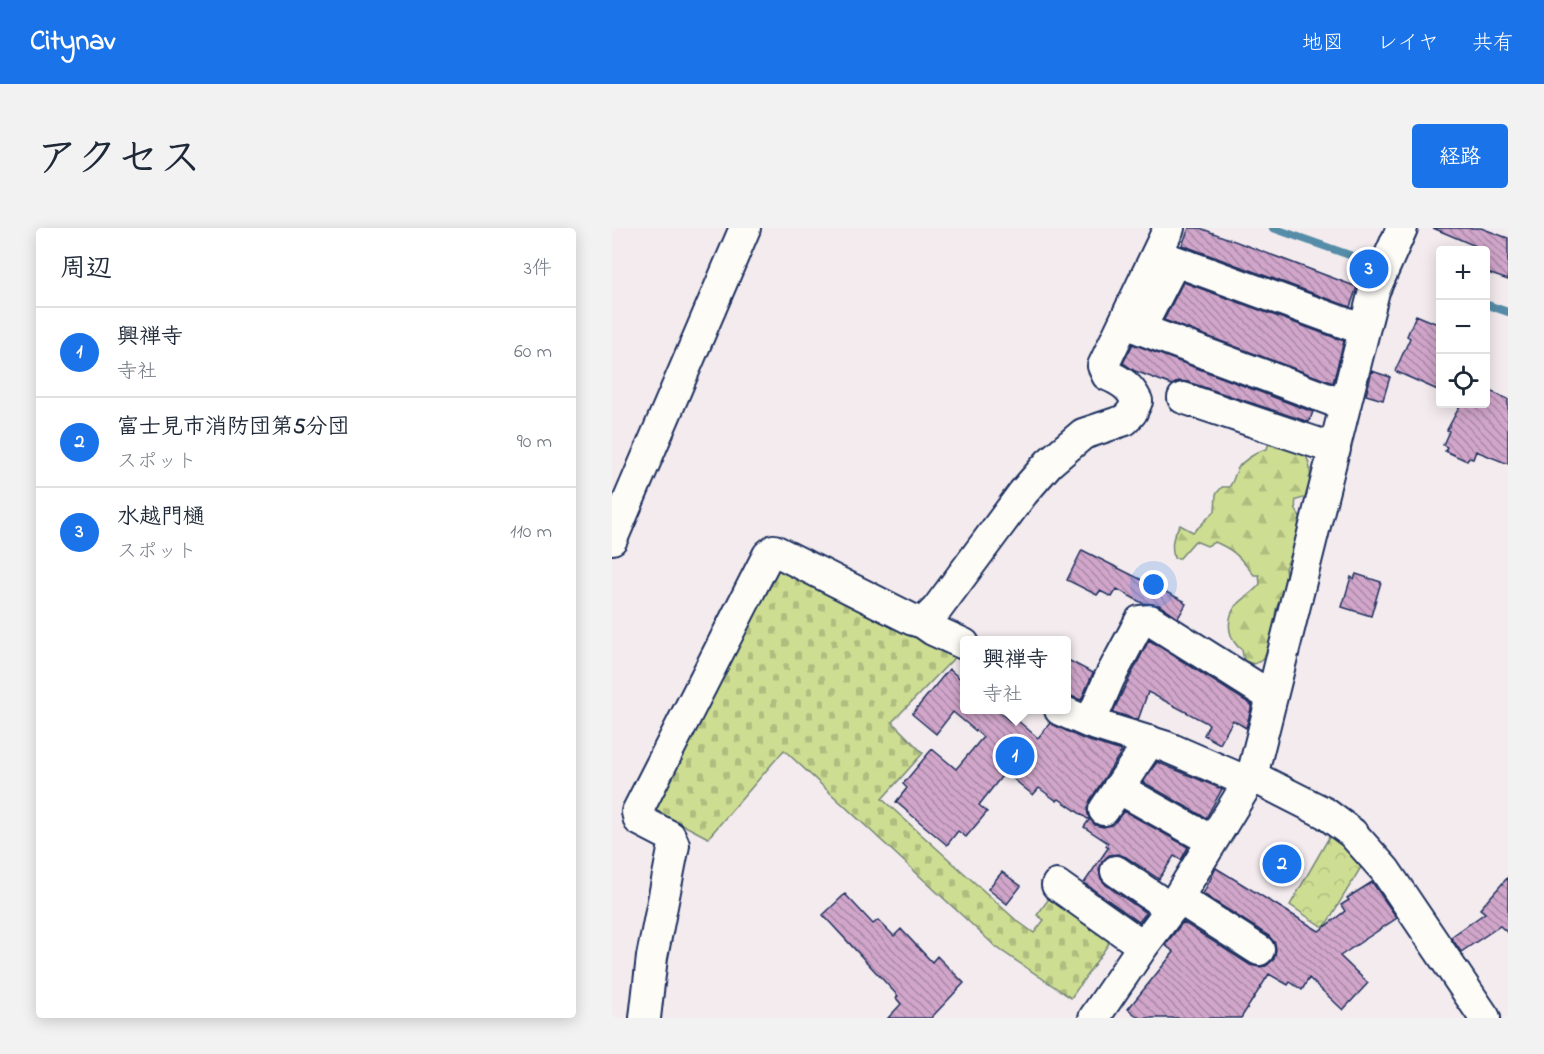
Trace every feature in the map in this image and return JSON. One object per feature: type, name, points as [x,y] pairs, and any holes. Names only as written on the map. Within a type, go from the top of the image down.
[{"type":"street","points":[[612,539],[745,228]]},
{"type":"street","points":[[923,623],[937,609],[1023,493],[1049,463],[1083,435],[1125,420],[1132,412],[1137,401],[1132,391],[1122,381],[1107,375],[1103,366],[1169,228]]},
{"type":"street","points":[[1094,1018],[1175,903],[1250,779],[1374,291],[1402,228]]},
{"type":"street","points":[[1344,405],[1140,329],[1175,261],[1364,330]]},
{"type":"street","points":[[1183,398],[1335,449]]},
{"type":"street","points":[[645,1018],[652,957],[674,844],[670,836],[639,820],[637,812],[768,555],[774,550],[960,642]]},
{"type":"street","points":[[1090,723],[1109,679],[1140,621],[1150,620],[1272,698]]},
{"type":"street","points":[[1069,714],[1090,723],[1150,741],[1250,779],[1325,813],[1352,833],[1384,870],[1485,1018]]},
{"type":"street","points":[[1150,741],[1111,799],[1212,841]]},
{"type":"street","points":[[1116,871],[1259,950]]},
{"type":"street","points":[[1057,885],[1143,946]]},
{"type":"green space","points":[[1269,442],[1297,448],[1302,452],[1309,463],[1310,484],[1308,497],[1296,500],[1297,512],[1301,518],[1299,538],[1285,568],[1287,584],[1276,609],[1273,633],[1263,660],[1254,664],[1244,661],[1242,650],[1231,636],[1229,625],[1235,607],[1260,584],[1259,575],[1254,575],[1228,548],[1215,542],[1207,546],[1195,541],[1180,558],[1174,558],[1172,545],[1180,525],[1193,532],[1215,511],[1216,494],[1222,487],[1229,487],[1240,465],[1256,453],[1267,449]]},
{"type":"green space","points":[[775,560],[960,652],[892,722],[923,753],[882,799],[1016,920],[1034,933],[1044,920],[1037,915],[1053,893],[1114,936],[1071,998],[996,947],[784,750],[708,838],[651,808]]},
{"type":"green space","points":[[1331,834],[1363,864],[1324,928],[1290,905]]},
{"type":"building","points":[[1189,228],[1200,228],[1357,287],[1350,307],[1182,245]]},
{"type":"building","points":[[1433,228],[1481,228],[1508,238],[1508,280],[1490,274],[1490,246],[1476,246]]},
{"type":"building","points":[[1183,282],[1344,341],[1333,383],[1164,320]]},
{"type":"building","points":[[1416,315],[1436,323],[1436,389],[1395,371],[1410,338],[1407,336]]},
{"type":"building","points":[[1133,344],[1313,412],[1309,422],[1188,382],[1179,381],[1172,385],[1135,371],[1123,363]]},
{"type":"building","points":[[1372,371],[1390,377],[1383,400],[1366,395]]},
{"type":"building","points":[[1490,391],[1508,399],[1508,464],[1476,451],[1473,459],[1469,458],[1467,461],[1445,451],[1447,447],[1443,445],[1449,431],[1447,430],[1459,408],[1490,408]]},
{"type":"building","points":[[1082,550],[1184,601],[1186,604],[1178,618],[1159,605],[1142,603],[1117,589],[1112,597],[1100,591],[1097,595],[1067,580]]},
{"type":"building","points":[[1356,574],[1381,582],[1371,616],[1342,607],[1351,577],[1354,579]]},
{"type":"building","points":[[1149,640],[1252,705],[1246,728],[1233,720],[1220,744],[1204,735],[1209,724],[1148,692],[1138,720],[1113,712]]},
{"type":"building","points":[[1071,662],[1093,673],[1081,700],[1071,696]]},
{"type":"building","points":[[949,669],[960,679],[960,714],[1002,714],[1013,724],[1017,720],[1038,738],[1050,723],[1083,739],[1122,751],[1090,800],[1087,809],[1089,818],[1095,825],[1103,827],[1112,825],[1124,811],[1188,847],[1181,860],[1174,856],[1159,879],[1118,854],[1109,855],[1102,862],[1099,870],[1101,879],[1106,885],[1146,913],[1139,922],[1084,883],[1108,848],[1106,846],[1108,843],[1084,827],[1089,820],[1039,788],[1033,795],[1005,772],[979,805],[987,812],[966,837],[958,831],[947,845],[896,802],[907,788],[903,784],[932,749],[956,769],[983,737],[953,712],[936,734],[912,714]]},
{"type":"building","points":[[1157,762],[1222,789],[1206,818],[1143,782]]},
{"type":"building","points":[[1216,868],[1319,931],[1345,911],[1341,905],[1349,900],[1347,898],[1372,882],[1397,918],[1340,956],[1368,983],[1343,1010],[1309,978],[1302,990],[1290,982],[1288,985],[1269,974],[1241,1018],[1139,1018],[1128,1009],[1174,952],[1165,945],[1183,922],[1250,965],[1266,966],[1274,959],[1275,943],[1269,936],[1203,894]]},
{"type":"building","points":[[1002,872],[1021,886],[1007,904],[988,889]]},
{"type":"building","points":[[1508,877],[1508,933],[1500,926],[1461,952],[1451,937],[1485,913],[1480,909]]},
{"type":"building","points":[[845,894],[873,924],[878,920],[894,936],[901,929],[932,962],[937,956],[964,983],[931,1018],[888,1018],[901,1004],[896,998],[898,996],[823,915]]},
{"type":"waterway","points":[[1273,228],[1358,258]]},
{"type":"waterway","points":[[1490,306],[1508,312]]},
{"type":"place","name":"水越門樋","points":[[1369,269]]},
{"type":"place","name":"興禅寺","points":[[1015,756]]},
{"type":"place","name":"富士見市消防団第5分団","points":[[1282,864]]}]
